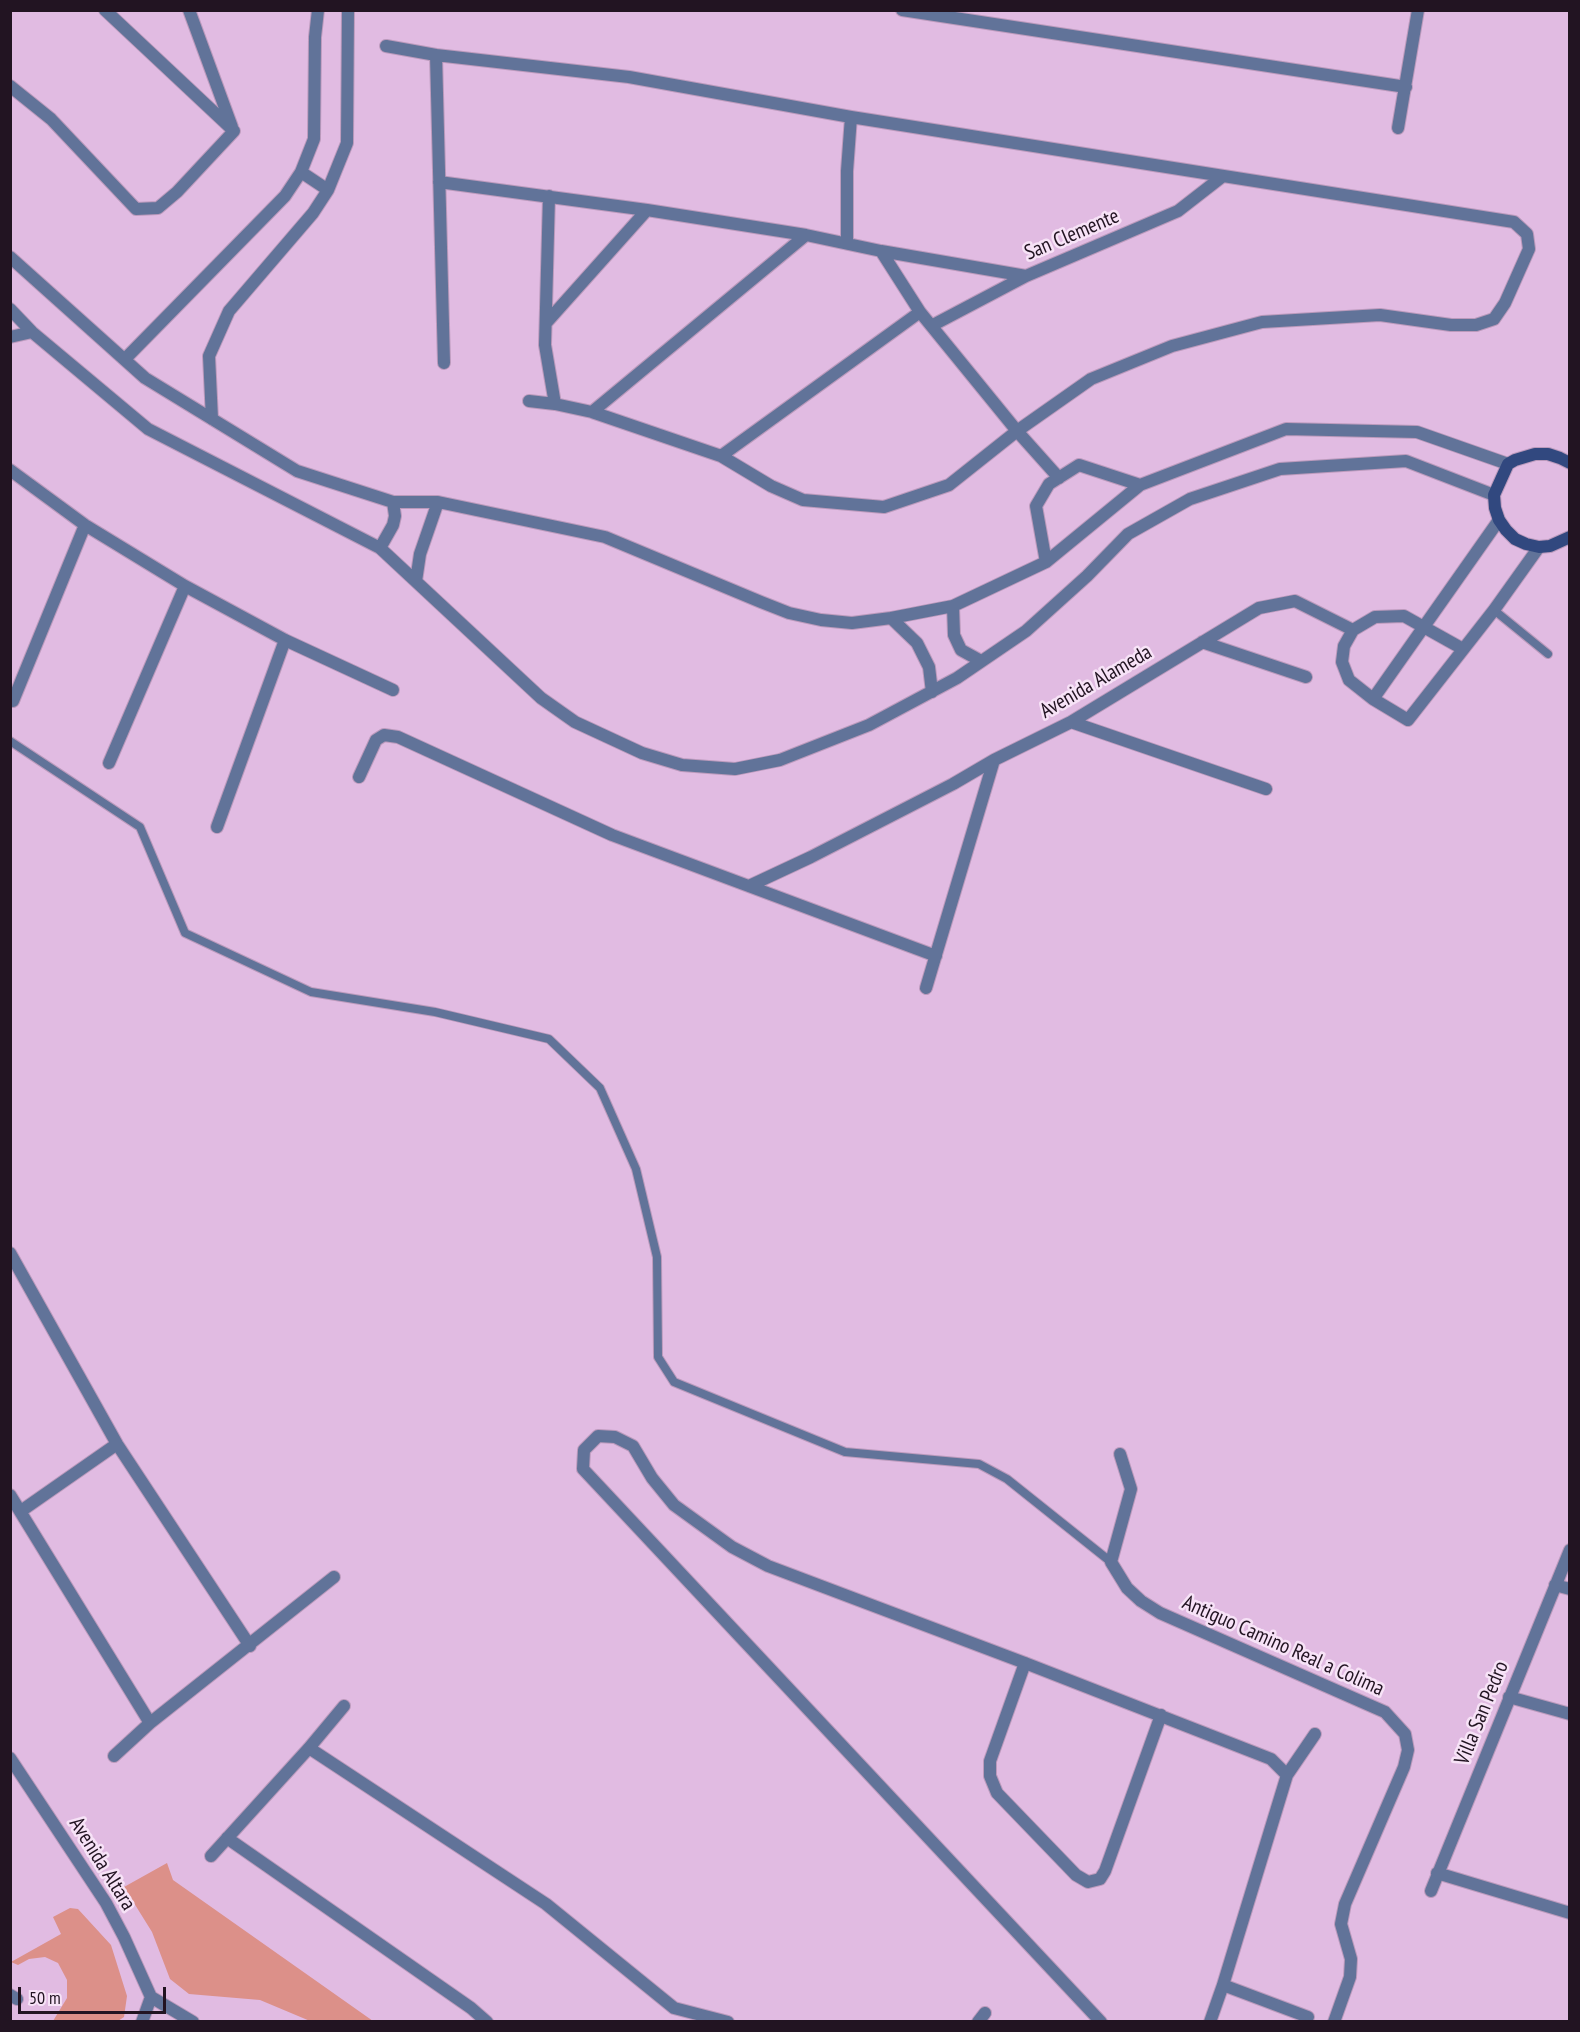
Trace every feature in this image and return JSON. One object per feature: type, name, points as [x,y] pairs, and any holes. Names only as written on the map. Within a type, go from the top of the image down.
[{"type":"street","points":[[105,10],[234,131]]},
{"type":"street","points":[[189,10],[234,131]]},
{"type":"street","points":[[124,359],[285,196],[301,172],[314,138],[315,37],[318,10]]},
{"type":"street","points":[[212,419],[209,357],[229,311],[313,213],[328,190],[347,143],[348,10]]},
{"type":"street","points":[[902,10],[949,14],[1406,87]]},
{"type":"street","points":[[1398,128],[1418,10]]},
{"type":"street","points":[[386,46],[436,55],[629,77],[851,117],[1514,222],[1527,234],[1529,249],[1494,319],[1476,325],[1451,325],[1380,315],[1262,322],[1172,346],[1091,379],[1017,430],[949,484],[884,507],[803,500],[771,486],[721,456],[592,412],[529,401]]},
{"type":"street","points":[[436,55],[444,363]]},
{"type":"street","points":[[10,86],[51,119],[136,209],[158,208],[177,192],[234,131]]},
{"type":"street","points":[[847,243],[846,171],[851,117]]},
{"type":"street","points":[[301,172],[328,190]]},
{"type":"street","name":"San Clemente","points":[[933,325],[1026,276],[1178,211],[1223,176]]},
{"type":"street","points":[[439,182],[647,210],[806,235],[881,251],[1026,276]]},
{"type":"street","points":[[549,196],[545,345],[555,404]]},
{"type":"street","points":[[546,323],[647,210]]},
{"type":"street","points":[[592,412],[806,235]]},
{"type":"street","points":[[881,251],[920,312],[1059,478]]},
{"type":"street","points":[[10,257],[145,378],[297,471],[393,502],[438,502],[605,537],[789,613],[821,620],[852,622],[891,618],[953,606],[1046,562],[1140,485],[1286,429],[1417,432],[1508,464]]},
{"type":"street","points":[[10,309],[32,332],[148,429],[381,548],[541,698],[575,722],[642,753],[682,765],[735,769],[780,760],[869,725],[957,678],[1026,631],[1087,576],[1128,534],[1190,499],[1280,469],[1406,461],[1494,495]]},
{"type":"street","points":[[721,456],[920,312]]},
{"type":"street","points":[[10,337],[32,332]]},
{"type":"street","points":[[1569,463],[1548,454],[1535,454],[1515,460],[1508,464],[1494,495],[1499,520],[1515,539],[1539,547],[1550,546],[1569,539]]},
{"type":"street","points":[[1046,562],[1036,506],[1049,484],[1078,465],[1140,485]]},
{"type":"street","points":[[10,470],[85,525],[186,586],[285,639],[393,690]]},
{"type":"street","points":[[381,548],[393,525],[395,516],[393,502]]},
{"type":"street","points":[[416,581],[420,554],[438,502]]},
{"type":"street","points":[[1373,699],[1499,520]]},
{"type":"street","points":[[13,701],[85,525]]},
{"type":"street","points":[[1463,649],[1404,616],[1375,617],[1353,630],[1344,646],[1342,662],[1349,681],[1408,720],[1494,610],[1539,547]]},
{"type":"street","points":[[109,763],[186,586]]},
{"type":"street","name":"Avenida Alameda","points":[[749,886],[811,857],[1071,722],[1259,608],[1295,601],[1353,630]]},
{"type":"street","points":[[953,606],[954,635],[961,650],[981,661]]},
{"type":"street","points":[[891,618],[917,643],[929,667],[932,692]]},
{"type":"street","points":[[217,827],[285,639]]},
{"type":"street","points":[[1202,642],[1306,677]]},
{"type":"street","points":[[1071,722],[1266,789]]},
{"type":"street","points":[[359,777],[376,740],[384,735],[398,738],[612,835],[936,956]]},
{"type":"street","points":[[926,988],[994,760]]},
{"type":"street","points":[[10,1253],[117,1444],[250,1646]]},
{"type":"street","points":[[1101,2022],[583,1469],[584,1450],[598,1436],[615,1437],[633,1446],[652,1478],[674,1505],[732,1547],[768,1566],[1161,1715],[1270,1759],[1287,1775]]},
{"type":"street","points":[[21,1511],[117,1444]]},
{"type":"street","points":[[1111,1562],[1131,1489],[1120,1454]]},
{"type":"street","points":[[10,1495],[150,1723]]},
{"type":"street","name":"Villa San Pedro","points":[[1431,1891],[1569,1550]]},
{"type":"street","name":"Antiguo Camino Real a Colima","points":[[1111,1562],[1127,1588],[1141,1601],[1160,1613],[1385,1712],[1405,1734],[1408,1750],[1404,1767],[1345,1904],[1341,1924],[1351,1959],[1350,1977],[1334,2022]]},
{"type":"street","points":[[114,1756],[150,1723],[250,1646],[334,1577]]},
{"type":"street","points":[[1555,1584],[1569,1589]]},
{"type":"street","points":[[1025,1663],[990,1761],[990,1776],[997,1793],[1076,1875],[1088,1882],[1100,1879],[1105,1871],[1161,1715]]},
{"type":"street","points":[[1509,1696],[1569,1714]]},
{"type":"street","points":[[211,1856],[344,1706]]},
{"type":"street","points":[[1210,2022],[1287,1775],[1315,1734]]},
{"type":"street","points":[[309,1748],[546,1904],[674,2008],[728,2022]]},
{"type":"street","name":"Avenida Altara","points":[[10,1758],[106,1903],[151,1997]]},
{"type":"street","points":[[227,1838],[471,2008],[487,2022]]},
{"type":"street","points":[[1437,1873],[1569,1913]]},
{"type":"street","points":[[1223,1985],[1308,2017]]},
{"type":"street","points":[[142,2022],[151,1997],[194,2022]]},
{"type":"street","points":[[672,2022],[674,2008]]},
{"type":"lane","points":[[1494,610],[1548,654]]},
{"type":"lane","points":[[10,741],[140,827],[185,933],[311,992],[435,1012],[549,1039],[600,1088],[636,1169],[657,1257],[658,1357],[674,1382],[845,1452],[979,1464],[1007,1479],[1111,1562]]},
{"type":"shaded area","points":[[167,1863],[173,1880],[373,2021],[310,2021],[260,2000],[189,1994],[170,1979],[152,1932],[124,1887]]},
{"type":"shaded area","points":[[70,1908],[78,1909],[111,1945],[127,1996],[124,2017],[118,2021],[53,2021],[67,1998],[67,1980],[58,1963],[45,1957],[29,1959],[18,1965],[11,1962],[61,1934],[53,1917]]}]
